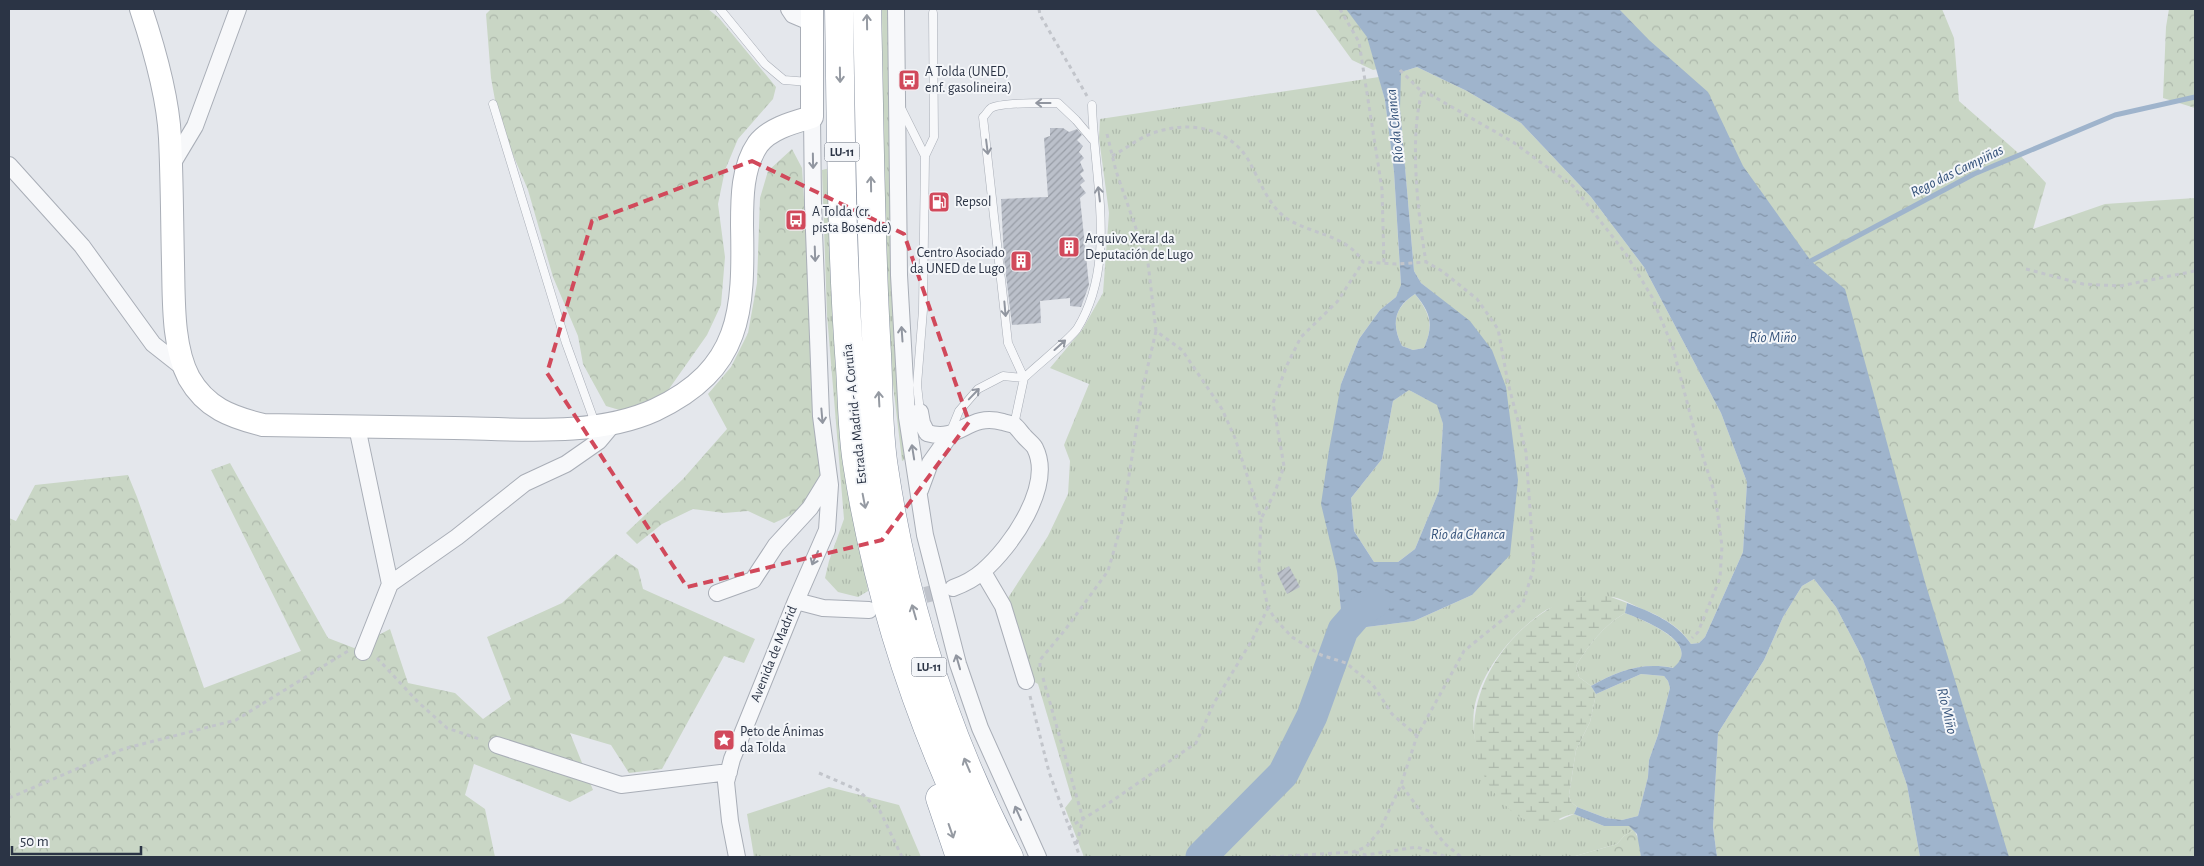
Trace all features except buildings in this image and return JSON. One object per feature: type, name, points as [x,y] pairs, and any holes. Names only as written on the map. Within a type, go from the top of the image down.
[{"type":"highway","name":"Estrada Madrid - A Coruña","points":[[839,9],[844,296],[857,462],[876,565],[916,697],[962,812],[985,857]]},
{"type":"highway","name":"Estrada Madrid - A Coruña","points":[[867,9],[874,317],[883,465],[900,561],[931,673],[990,819],[1010,857]]},
{"type":"highway","points":[[876,565],[898,675],[960,857]]},
{"type":"street","points":[[141,9],[156,56],[170,135],[174,302],[180,359],[190,380],[207,402],[232,417],[263,425],[539,430],[605,424],[653,410],[679,397],[705,377],[723,354],[737,322],[743,279],[742,193],[749,164],[759,143],[774,130],[812,117],[812,16],[793,15],[789,9]]},
{"type":"street","points":[[171,166],[195,126],[238,9]]},
{"type":"street","points":[[896,9],[898,275],[914,415],[919,492],[925,535],[958,664],[980,728],[1038,857]]},
{"type":"street","name":"Avenida de Madrid","points":[[737,857],[730,821],[726,782],[728,772],[796,601],[828,530],[829,477],[821,416],[813,205],[812,117]]},
{"type":"street","points":[[9,165],[82,246],[153,344],[186,370]]},
{"type":"street","points":[[914,415],[927,433],[938,436],[950,435],[977,421],[991,419],[1014,426],[1034,448],[1039,469],[1037,491],[1027,515],[1004,550],[982,572],[953,588]]},
{"type":"street","points":[[363,652],[390,584],[457,537],[525,483],[566,464],[599,441],[605,424]]},
{"type":"street","points":[[356,427],[390,584]]},
{"type":"street","points":[[919,492],[930,463],[950,435]]},
{"type":"street","points":[[717,593],[753,580],[776,545],[810,508],[829,477]]},
{"type":"street","points":[[982,572],[1003,606],[1026,681]]},
{"type":"street","points":[[796,601],[823,608],[869,610]]},
{"type":"street","points":[[497,745],[620,785],[728,772]]},
{"type":"lane","points":[[720,9],[765,64],[784,80],[813,82]]},
{"type":"lane","points":[[914,415],[923,310],[925,156],[934,137],[933,13]]},
{"type":"lane","points":[[896,97],[925,156]]},
{"type":"lane","points":[[996,97],[998,107]]},
{"type":"lane","points":[[1024,378],[1008,343],[984,117],[991,108],[1030,103],[1058,103],[1093,140]]},
{"type":"lane","points":[[493,104],[566,342],[605,424]]},
{"type":"lane","points":[[1014,426],[1024,378],[1076,330],[1094,293],[1102,219],[1093,140],[1092,105]]},
{"type":"lane","points":[[950,435],[959,410],[978,389],[1003,376],[1024,378]]},
{"type":"path","points":[[1039,9],[1040,15],[1107,132],[1112,156],[1148,263],[1156,331],[1143,387],[1121,526],[1108,571],[1065,630],[1040,660],[1040,668],[1082,818],[1076,846]]},
{"type":"path","points":[[1340,9],[1359,42],[1382,189],[1384,264]]},
{"type":"path","points":[[1400,70],[1422,92],[1431,95],[1514,142],[1573,186],[1626,254],[1652,297],[1673,348],[1694,429],[1715,494],[1722,546],[1720,578],[1698,632],[1692,638]]},
{"type":"path","points":[[1422,92],[1417,108],[1416,172],[1426,262]]},
{"type":"path","points":[[1112,156],[1148,135],[1185,125],[1218,132],[1237,144],[1268,197],[1284,216],[1303,228],[1342,240],[1357,252],[1363,262]]},
{"type":"path","points":[[1353,852],[1366,847],[1380,830],[1401,785],[1417,736],[1464,651],[1523,603],[1534,567],[1526,452],[1508,383],[1498,329],[1478,299],[1442,271],[1426,262],[1384,264],[1363,262]]},
{"type":"path","points":[[1262,518],[1275,492],[1284,466],[1273,403],[1301,338],[1337,302],[1363,262]]},
{"type":"path","points":[[2026,269],[2082,284],[2120,286],[2195,271]]},
{"type":"path","points":[[1156,331],[1182,350],[1222,409],[1235,438],[1262,518],[1259,568],[1268,607],[1292,637],[1322,655],[1346,663],[1373,685],[1392,714],[1417,736]]},
{"type":"path","points":[[1068,828],[1109,803],[1196,743],[1214,703],[1252,640],[1268,607]]},
{"type":"path","points":[[9,798],[123,749],[236,720],[350,650],[373,654],[418,702],[447,728],[497,745]]},
{"type":"path","points":[[1026,681],[1049,772],[1080,857]]},
{"type":"path","points":[[819,773],[858,790],[880,811],[902,857]]},
{"type":"path","points":[[1401,785],[1439,836],[1461,857]]},
{"type":"path","points":[[1270,857],[1353,852],[1366,855],[1417,847],[1447,857]]},
{"type":"highlighted area","points":[[752,161],[904,234],[969,422],[882,540],[687,587],[547,373],[592,221]]},
{"type":"green space","points":[[491,9],[708,9],[719,18],[776,87],[773,99],[738,139],[725,170],[718,204],[725,257],[721,305],[707,335],[664,396],[623,411],[606,406],[583,364],[578,336],[553,277],[528,190],[499,122],[491,78],[486,14]]},
{"type":"green space","points":[[882,9],[889,9],[906,459],[902,461],[891,367],[883,171]]},
{"type":"green space","points":[[1315,9],[1371,9],[1392,66],[1373,70],[1352,60]]},
{"type":"green space","points":[[1608,9],[1942,9],[1954,38],[1959,101],[2016,151],[2046,183],[2033,229],[2105,204],[2195,198],[2195,857],[2002,857]]},
{"type":"green space","points":[[2169,9],[2195,9],[2195,108],[2163,98],[2166,27]]},
{"type":"green space","points":[[1417,67],[1467,91],[1521,123],[1591,197],[1644,267],[1721,413],[1747,482],[1743,552],[1705,637],[1699,643],[1691,644],[1670,623],[1618,598],[1605,597],[1557,606],[1546,610],[1534,619],[1500,653],[1483,681],[1478,695],[1473,722],[1478,756],[1560,820],[1574,814],[1604,826],[1629,826],[1634,830],[1624,836],[1617,844],[1572,857],[1084,857],[1065,808],[1072,799],[1038,684],[1031,680],[1008,598],[1048,536],[1068,494],[1070,461],[1064,445],[1089,384],[1050,368],[1082,330],[1103,293],[1109,213],[1099,138],[1100,119],[1379,77],[1385,100],[1394,172],[1401,286],[1396,297],[1380,310],[1359,339],[1341,384],[1337,571],[1343,630],[1414,621],[1472,595],[1442,300],[1421,283],[1414,271],[1400,109],[1400,79],[1401,72]]},
{"type":"green space","points":[[792,149],[802,168],[823,500],[774,523],[748,511],[724,513],[693,509],[662,524],[637,544],[626,533],[683,479],[727,429],[708,394],[731,367],[748,333],[757,283],[760,198],[768,171]]},
{"type":"green space","points":[[830,168],[852,497],[868,591],[858,597],[838,592],[825,578],[844,519],[827,315],[822,170]]},
{"type":"green space","points":[[1415,294],[1427,313],[1430,326],[1424,348],[1413,350],[1402,346],[1396,330],[1396,317],[1403,305]]},
{"type":"green space","points":[[1409,390],[1438,405],[1443,424],[1439,491],[1415,549],[1398,562],[1374,562],[1354,531],[1351,498],[1382,459],[1393,401]]},
{"type":"green space","points":[[230,463],[328,638],[354,648],[390,629],[408,683],[455,693],[483,719],[511,699],[487,637],[562,603],[616,554],[638,569],[643,589],[755,639],[744,663],[724,656],[662,769],[629,773],[611,745],[570,733],[593,790],[570,802],[474,764],[465,795],[485,809],[495,857],[9,857],[9,518],[16,521],[35,485],[128,475],[204,688],[301,651],[211,470]]},
{"type":"green space","points":[[1814,579],[1836,607],[1863,659],[1907,785],[1920,857],[1717,857],[1713,827],[1718,733],[1764,660],[1783,617],[1802,586]]},
{"type":"green space","points":[[1594,594],[1611,597],[1627,603],[1625,613],[1597,636],[1576,666],[1579,677],[1591,686],[1596,694],[1590,722],[1576,750],[1569,795],[1571,802],[1577,807],[1574,814],[1552,822],[1535,823],[1515,814],[1499,799],[1491,788],[1479,764],[1474,739],[1475,713],[1482,689],[1493,666],[1508,644],[1526,625],[1558,604]]},
{"type":"green space","points":[[1625,613],[1656,627],[1676,641],[1681,650],[1681,659],[1674,668],[1651,666],[1630,669],[1591,686],[1579,677],[1576,666],[1597,636]]},
{"type":"green space","points":[[1641,674],[1664,676],[1670,688],[1658,735],[1649,760],[1648,777],[1638,816],[1622,820],[1606,818],[1577,807],[1571,802],[1569,795],[1576,750],[1590,722],[1596,694]]},
{"type":"green space","points":[[829,787],[899,805],[921,857],[754,857],[747,814]]},
{"type":"green space","points":[[1634,830],[1639,840],[1641,857],[1572,857],[1617,844],[1624,836]]},
{"type":"water","name":"Río Miño","points":[[1346,9],[1619,9],[1649,40],[1708,92],[1743,166],[1811,261],[1845,289],[1925,582],[2009,857],[1920,857],[1907,785],[1863,659],[1836,607],[1814,579],[1802,586],[1783,617],[1764,660],[1718,733],[1713,827],[1717,857],[1641,857],[1637,834],[1629,826],[1604,826],[1574,814],[1577,807],[1606,818],[1622,820],[1638,816],[1648,777],[1649,760],[1658,735],[1670,688],[1668,681],[1664,676],[1641,674],[1596,694],[1591,686],[1630,669],[1650,666],[1673,668],[1681,659],[1681,650],[1676,641],[1656,627],[1625,613],[1627,603],[1654,614],[1670,624],[1685,636],[1691,644],[1699,643],[1705,637],[1743,552],[1747,482],[1721,413],[1644,267],[1591,197],[1521,123],[1467,91],[1417,67],[1401,72],[1400,109],[1414,271],[1421,283],[1470,321],[1492,350],[1506,387],[1518,480],[1510,555],[1472,595],[1414,621],[1343,630],[1337,571],[1321,504],[1329,450],[1341,384],[1359,339],[1380,310],[1396,297],[1401,285],[1394,172],[1385,100],[1367,37]],"holes":[[[1415,294],[1428,313],[1430,326],[1424,348],[1413,350],[1402,346],[1396,330],[1396,317],[1403,305]],[[1409,390],[1437,405],[1443,424],[1439,491],[1415,549],[1398,562],[1374,562],[1354,531],[1351,498],[1382,459],[1393,401]]]},
{"type":"waterway","name":"Rego das Campiñas","points":[[1807,263],[1974,174],[2115,115],[2195,97]]},
{"type":"waterway","name":"Río da Chanca","points":[[1201,857],[1283,774],[1312,716],[1343,630],[1357,614],[1375,602]]},
{"type":"tunnel","points":[[902,601],[953,588]]},
{"type":"place","name":"A Tolda (UNED, enf. gasolineira)","points":[[909,80]]},
{"type":"place","name":"Repsol","points":[[939,202]]},
{"type":"place","name":"A Tolda (cr. pista Bosende)","points":[[796,220]]},
{"type":"place","name":"Arquivo Xeral da Deputación de Lugo","points":[[1069,247]]},
{"type":"place","name":"Centro Asociado da UNED de Lugo","points":[[1021,261]]},
{"type":"place","name":"Peto de Ánimas da Tolda","points":[[724,740]]}]
